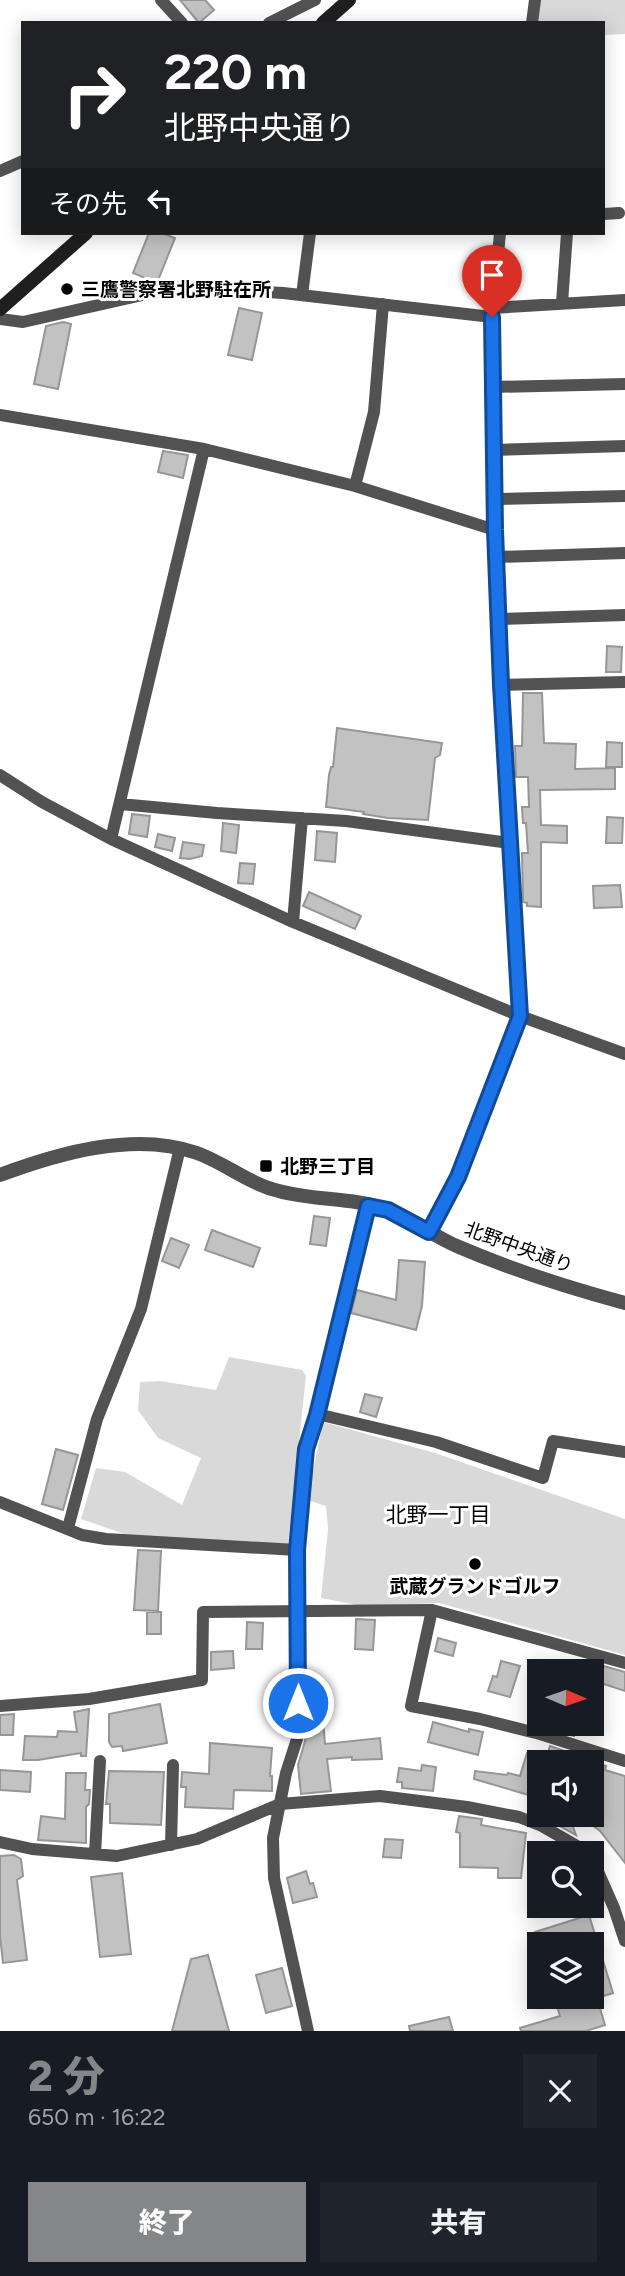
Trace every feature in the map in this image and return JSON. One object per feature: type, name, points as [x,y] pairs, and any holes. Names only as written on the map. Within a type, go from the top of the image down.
[{"type":"main road","points":[[325,21],[345,1]]},
{"type":"main road","points":[[0,309],[84,235]]},
{"type":"street","points":[[161,0],[180,21]]},
{"type":"street","points":[[273,21],[315,0]]},
{"type":"street","points":[[532,21],[536,0]]},
{"type":"street","points":[[0,171],[21,162]]},
{"type":"street","points":[[605,214],[619,213]]},
{"type":"street","points":[[302,295],[310,235]]},
{"type":"street","points":[[429,1232],[458,1177],[520,1016],[495,530],[492,313],[500,235]]},
{"type":"street","points":[[562,303],[567,235]]},
{"type":"street","points":[[0,319],[23,323],[178,287],[302,295],[492,313],[562,303],[625,300]]},
{"type":"street","points":[[355,486],[374,412],[383,304]]},
{"type":"street","points":[[493,387],[625,384]]},
{"type":"street","points":[[0,415],[204,449],[355,486],[495,530]]},
{"type":"street","points":[[494,450],[625,446]]},
{"type":"street","points":[[111,839],[204,449]]},
{"type":"street","points":[[495,499],[625,496]]},
{"type":"street","points":[[496,557],[625,553]]},
{"type":"street","points":[[499,619],[625,615]]},
{"type":"street","points":[[501,685],[625,681]]},
{"type":"street","points":[[0,775],[41,802],[111,839],[293,922],[520,1016],[625,1054]]},
{"type":"street","points":[[120,804],[346,821],[510,844]]},
{"type":"street","points":[[293,922],[302,818]]},
{"type":"street","name":"北野中央通り","points":[[0,1175],[43,1160],[96,1148],[138,1145],[180,1148],[280,1192],[388,1210],[458,1247],[546,1279],[625,1303]]},
{"type":"street","points":[[68,1528],[97,1419],[141,1309],[180,1148]]},
{"type":"street","points":[[308,2031],[274,1878],[273,1838],[286,1773],[297,1739],[297,1550],[306,1449],[317,1415],[368,1206]]},
{"type":"street","points":[[317,1415],[436,1443],[542,1478],[553,1441],[625,1452]]},
{"type":"street","points":[[1,1507],[82,1535],[106,1539],[297,1550]]},
{"type":"street","points":[[432,1610],[411,1706],[540,1734],[625,1761]]},
{"type":"street","points":[[0,1706],[89,1699],[202,1680],[204,1612],[432,1610],[625,1663]]},
{"type":"street","points":[[96,1854],[100,1761]]},
{"type":"street","points":[[171,1846],[173,1765]]},
{"type":"street","points":[[0,1842],[32,1849],[117,1856],[197,1839],[280,1804],[380,1796],[467,1807],[519,1817],[542,1825],[569,1841]]},
{"type":"street","points":[[604,1885],[625,1941]]},
{"type":"shaded area","points":[[540,0],[625,0],[625,34],[605,35],[605,21],[537,21]]},
{"type":"shaded area","points":[[229,1357],[302,1370],[306,1376],[288,1544],[136,1538],[81,1519],[96,1468],[125,1472],[182,1505],[201,1458],[158,1438],[138,1410],[140,1382],[160,1381],[216,1390]]},
{"type":"shaded area","name":"武蔵グランドゴルフ","points":[[323,1422],[435,1453],[625,1519],[625,1655],[439,1603],[362,1606],[321,1598],[328,1529],[326,1506],[307,1500]]},
{"type":"building","points":[[180,0],[205,0],[214,10],[201,21],[197,21]]},
{"type":"building","points":[[148,235],[167,235],[175,238],[157,283],[133,273]]},
{"type":"building","points":[[239,308],[262,313],[252,360],[228,355]]},
{"type":"building","points":[[63,322],[71,324],[58,389],[34,384],[46,326]]},
{"type":"building","points":[[163,451],[188,455],[183,478],[158,472]]},
{"type":"building","points":[[607,646],[622,647],[621,672],[606,672]]},
{"type":"building","points":[[523,693],[542,693],[544,743],[576,744],[575,769],[615,768],[615,789],[540,790],[541,825],[567,826],[567,843],[541,842],[541,907],[527,906],[527,903],[523,902],[522,853],[528,853],[522,807],[529,807],[528,777],[516,777],[515,746],[522,746]]},
{"type":"building","points":[[337,728],[442,743],[440,755],[435,758],[428,820],[388,818],[326,807]]},
{"type":"building","points":[[607,742],[622,743],[622,767],[606,767]]},
{"type":"building","points":[[132,814],[150,816],[147,837],[129,834]]},
{"type":"building","points":[[607,817],[623,818],[622,843],[606,843]]},
{"type":"building","points":[[223,823],[239,825],[236,853],[221,851]]},
{"type":"building","points":[[317,831],[337,833],[335,862],[315,860]]},
{"type":"building","points":[[158,834],[175,838],[172,851],[155,847]]},
{"type":"building","points":[[183,842],[204,845],[202,856],[180,858]]},
{"type":"building","points":[[240,863],[255,864],[253,884],[238,883]]},
{"type":"building","points":[[620,885],[622,907],[594,908],[593,886]]},
{"type":"building","points":[[309,892],[361,916],[355,929],[303,906]]},
{"type":"building","points":[[314,1216],[330,1218],[326,1246],[310,1244]]},
{"type":"building","points":[[212,1230],[260,1248],[253,1267],[205,1250]]},
{"type":"building","points":[[171,1238],[189,1245],[179,1268],[162,1261]]},
{"type":"building","points":[[399,1260],[425,1262],[422,1306],[416,1330],[351,1313],[357,1290],[396,1300]]},
{"type":"building","points":[[365,1394],[382,1398],[376,1417],[360,1412]]},
{"type":"building","points":[[56,1449],[78,1455],[63,1510],[42,1504]]},
{"type":"building","points":[[138,1550],[161,1551],[158,1611],[134,1610]]},
{"type":"building","points":[[147,1612],[161,1612],[161,1634],[147,1634]]},
{"type":"building","points":[[356,1619],[375,1620],[373,1650],[355,1649]]},
{"type":"building","points":[[247,1622],[263,1623],[262,1649],[246,1649]]},
{"type":"building","points":[[438,1638],[456,1643],[453,1656],[435,1651]]},
{"type":"building","points":[[233,1651],[234,1668],[211,1670],[211,1652]]},
{"type":"building","points":[[501,1661],[520,1666],[510,1697],[488,1691],[493,1676],[497,1677]]},
{"type":"building","points":[[604,1666],[625,1672],[625,1691],[604,1684]]},
{"type":"building","points":[[160,1704],[167,1743],[123,1751],[122,1746],[112,1747],[109,1742],[109,1714]]},
{"type":"building","points":[[89,1709],[86,1756],[81,1756],[81,1753],[23,1760],[25,1736],[57,1737],[58,1731],[77,1732],[74,1712]]},
{"type":"building","points":[[14,1714],[13,1735],[0,1735],[0,1715]]},
{"type":"building","points":[[323,1719],[325,1744],[380,1738],[382,1759],[327,1759],[331,1791],[301,1794],[298,1765],[305,1741],[306,1720]]},
{"type":"building","points":[[433,1722],[469,1732],[469,1729],[483,1732],[478,1755],[428,1742]]},
{"type":"building","points":[[210,1743],[272,1748],[272,1791],[234,1790],[233,1809],[185,1807],[186,1787],[181,1787],[182,1772],[209,1774]]},
{"type":"building","points":[[527,1753],[527,1795],[474,1779],[475,1771],[520,1776]]},
{"type":"building","points":[[422,1765],[436,1767],[433,1791],[402,1788],[402,1782],[397,1782],[399,1768],[421,1771]]},
{"type":"building","points":[[604,1765],[605,1770],[625,1776],[625,1863],[595,1827],[604,1827]]},
{"type":"building","points":[[0,1770],[31,1772],[30,1792],[0,1790]]},
{"type":"building","points":[[109,1771],[164,1772],[161,1825],[110,1823],[110,1804],[106,1804]]},
{"type":"building","points":[[66,1773],[86,1773],[85,1790],[90,1790],[89,1804],[86,1807],[86,1843],[38,1840],[41,1816],[65,1819]]},
{"type":"building","points":[[459,1816],[482,1819],[481,1825],[526,1833],[521,1878],[498,1878],[498,1868],[460,1867],[460,1833],[456,1832]]},
{"type":"building","points":[[562,1827],[573,1827],[576,1835]]},
{"type":"building","points":[[385,1839],[403,1840],[401,1858],[383,1857]]},
{"type":"building","points":[[14,1855],[21,1859],[23,1876],[17,1880],[27,1960],[3,1963],[0,1936],[0,1856]]},
{"type":"building","points":[[306,1871],[317,1897],[293,1903],[287,1878]]},
{"type":"building","points":[[122,1873],[131,1954],[100,1957],[91,1877]]},
{"type":"building","points":[[579,1918],[590,1918],[594,1932],[535,1932]]},
{"type":"building","points":[[208,1955],[229,2031],[172,2031],[191,1959]]},
{"type":"building","points":[[604,1964],[613,1993],[604,1996]]},
{"type":"building","points":[[282,1968],[292,2006],[266,2013],[256,1975]]},
{"type":"building","points":[[558,2009],[600,2009],[605,2025],[586,2031],[521,2031],[520,2028],[560,2016]]},
{"type":"building","points":[[449,2017],[453,2031],[410,2031],[409,2026]]},
{"type":"place","name":"三鷹警察署北野駐在所","points":[[67,289]]},
{"type":"place","name":"北野三丁目","points":[[266,1166]]},
{"type":"place","name":"武蔵グランドゴルフ","points":[[475,1564]]},
{"type":"district","name":"北野一丁目","points":[[438,1515]]},
{"type":"route","points":[[298,1703],[297,1550],[302,1476],[306,1449],[317,1415],[368,1206],[388,1210],[429,1232],[458,1177],[520,1016],[501,685],[495,530],[492,317]]}]
